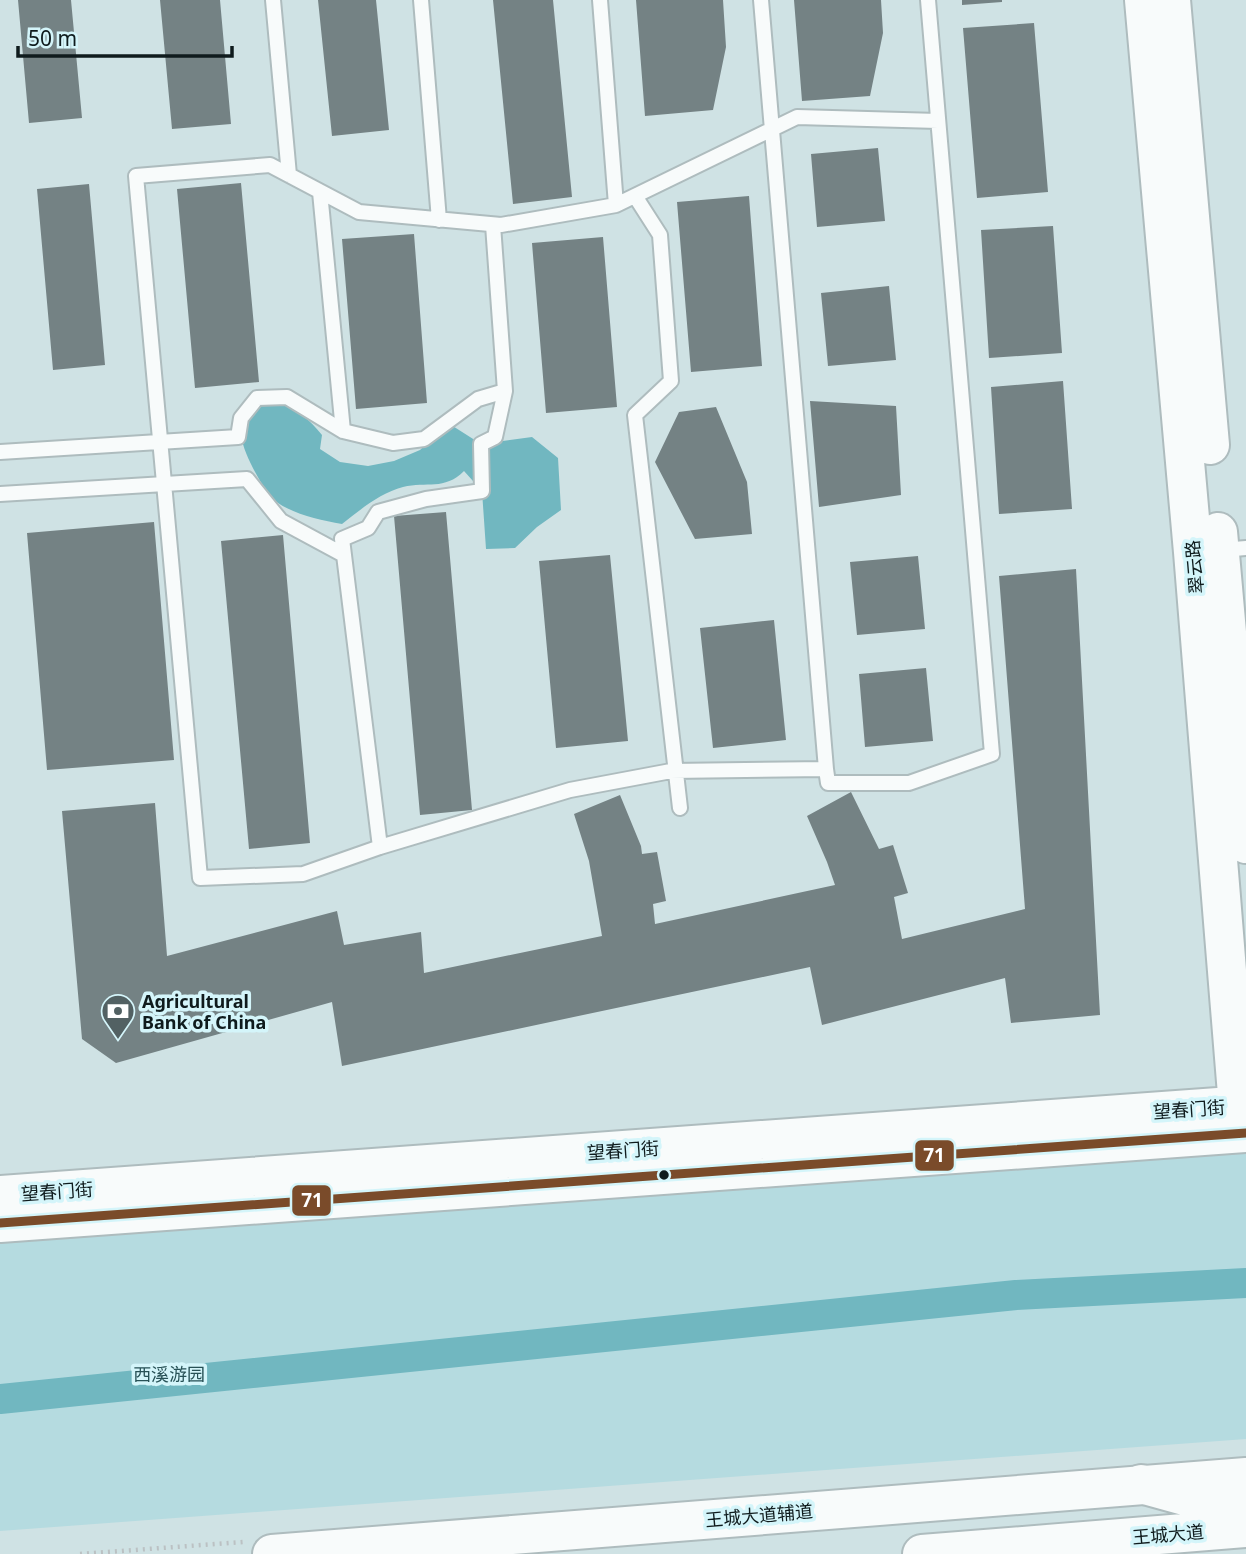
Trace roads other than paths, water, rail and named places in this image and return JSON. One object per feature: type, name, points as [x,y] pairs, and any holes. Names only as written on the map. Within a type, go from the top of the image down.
[{"type":"main road","name":"翠云路","points":[[1144,0],[1219,550],[1243,1119]]},
{"type":"main road","name":"翠云路","points":[[1171,0],[1246,844]]},
{"type":"main road","name":"望春门街","points":[[0,1195],[1243,1119]]},
{"type":"main road","name":"望春门街","points":[[0,1223],[1243,1119]]},
{"type":"main road","name":"王城大道辅道","points":[[272,1554],[1246,1477]]},
{"type":"main road","points":[[1141,1484],[1246,1513]]},
{"type":"main road","name":"王城大道","points":[[922,1554],[1246,1528]]},
{"type":"lane","points":[[273,0],[289,175]]},
{"type":"lane","points":[[421,0],[439,220]]},
{"type":"lane","points":[[600,0],[616,205]]},
{"type":"lane","points":[[761,0],[828,783],[909,783],[992,754],[928,0]]},
{"type":"lane","points":[[826,769],[677,771],[570,790],[303,874],[200,878],[136,176],[270,165],[359,212],[500,225],[616,205],[797,117],[938,121]]},
{"type":"lane","points":[[320,192],[343,431]]},
{"type":"lane","points":[[635,196],[660,235],[671,381],[635,415],[680,808]]},
{"type":"lane","points":[[380,848],[342,539],[368,527],[378,512],[426,499],[482,491],[481,444],[495,437],[505,391],[494,225]]},
{"type":"lane","points":[[0,452],[238,437],[241,418],[257,398],[287,397],[343,431],[393,443],[425,439],[478,400],[505,391]]},
{"type":"lane","points":[[0,495],[247,479],[281,521],[344,555]]},
{"type":"water","points":[[276,403],[296,411],[312,424],[322,435],[320,449],[340,462],[368,466],[394,461],[420,450],[448,423],[481,444],[532,437],[558,458],[561,510],[537,527],[515,548],[486,549],[482,491],[464,471],[442,483],[412,485],[386,493],[342,524],[299,513],[271,497],[243,444],[245,424],[257,404]]},
{"type":"waterway","points":[[0,1399],[1016,1295],[1246,1283]]},
{"type":"place","name":"Agricultural Bank of China","points":[[118,1041]]},
{"type":"park label","name":"西溪游园","points":[[169,1374]]}]
